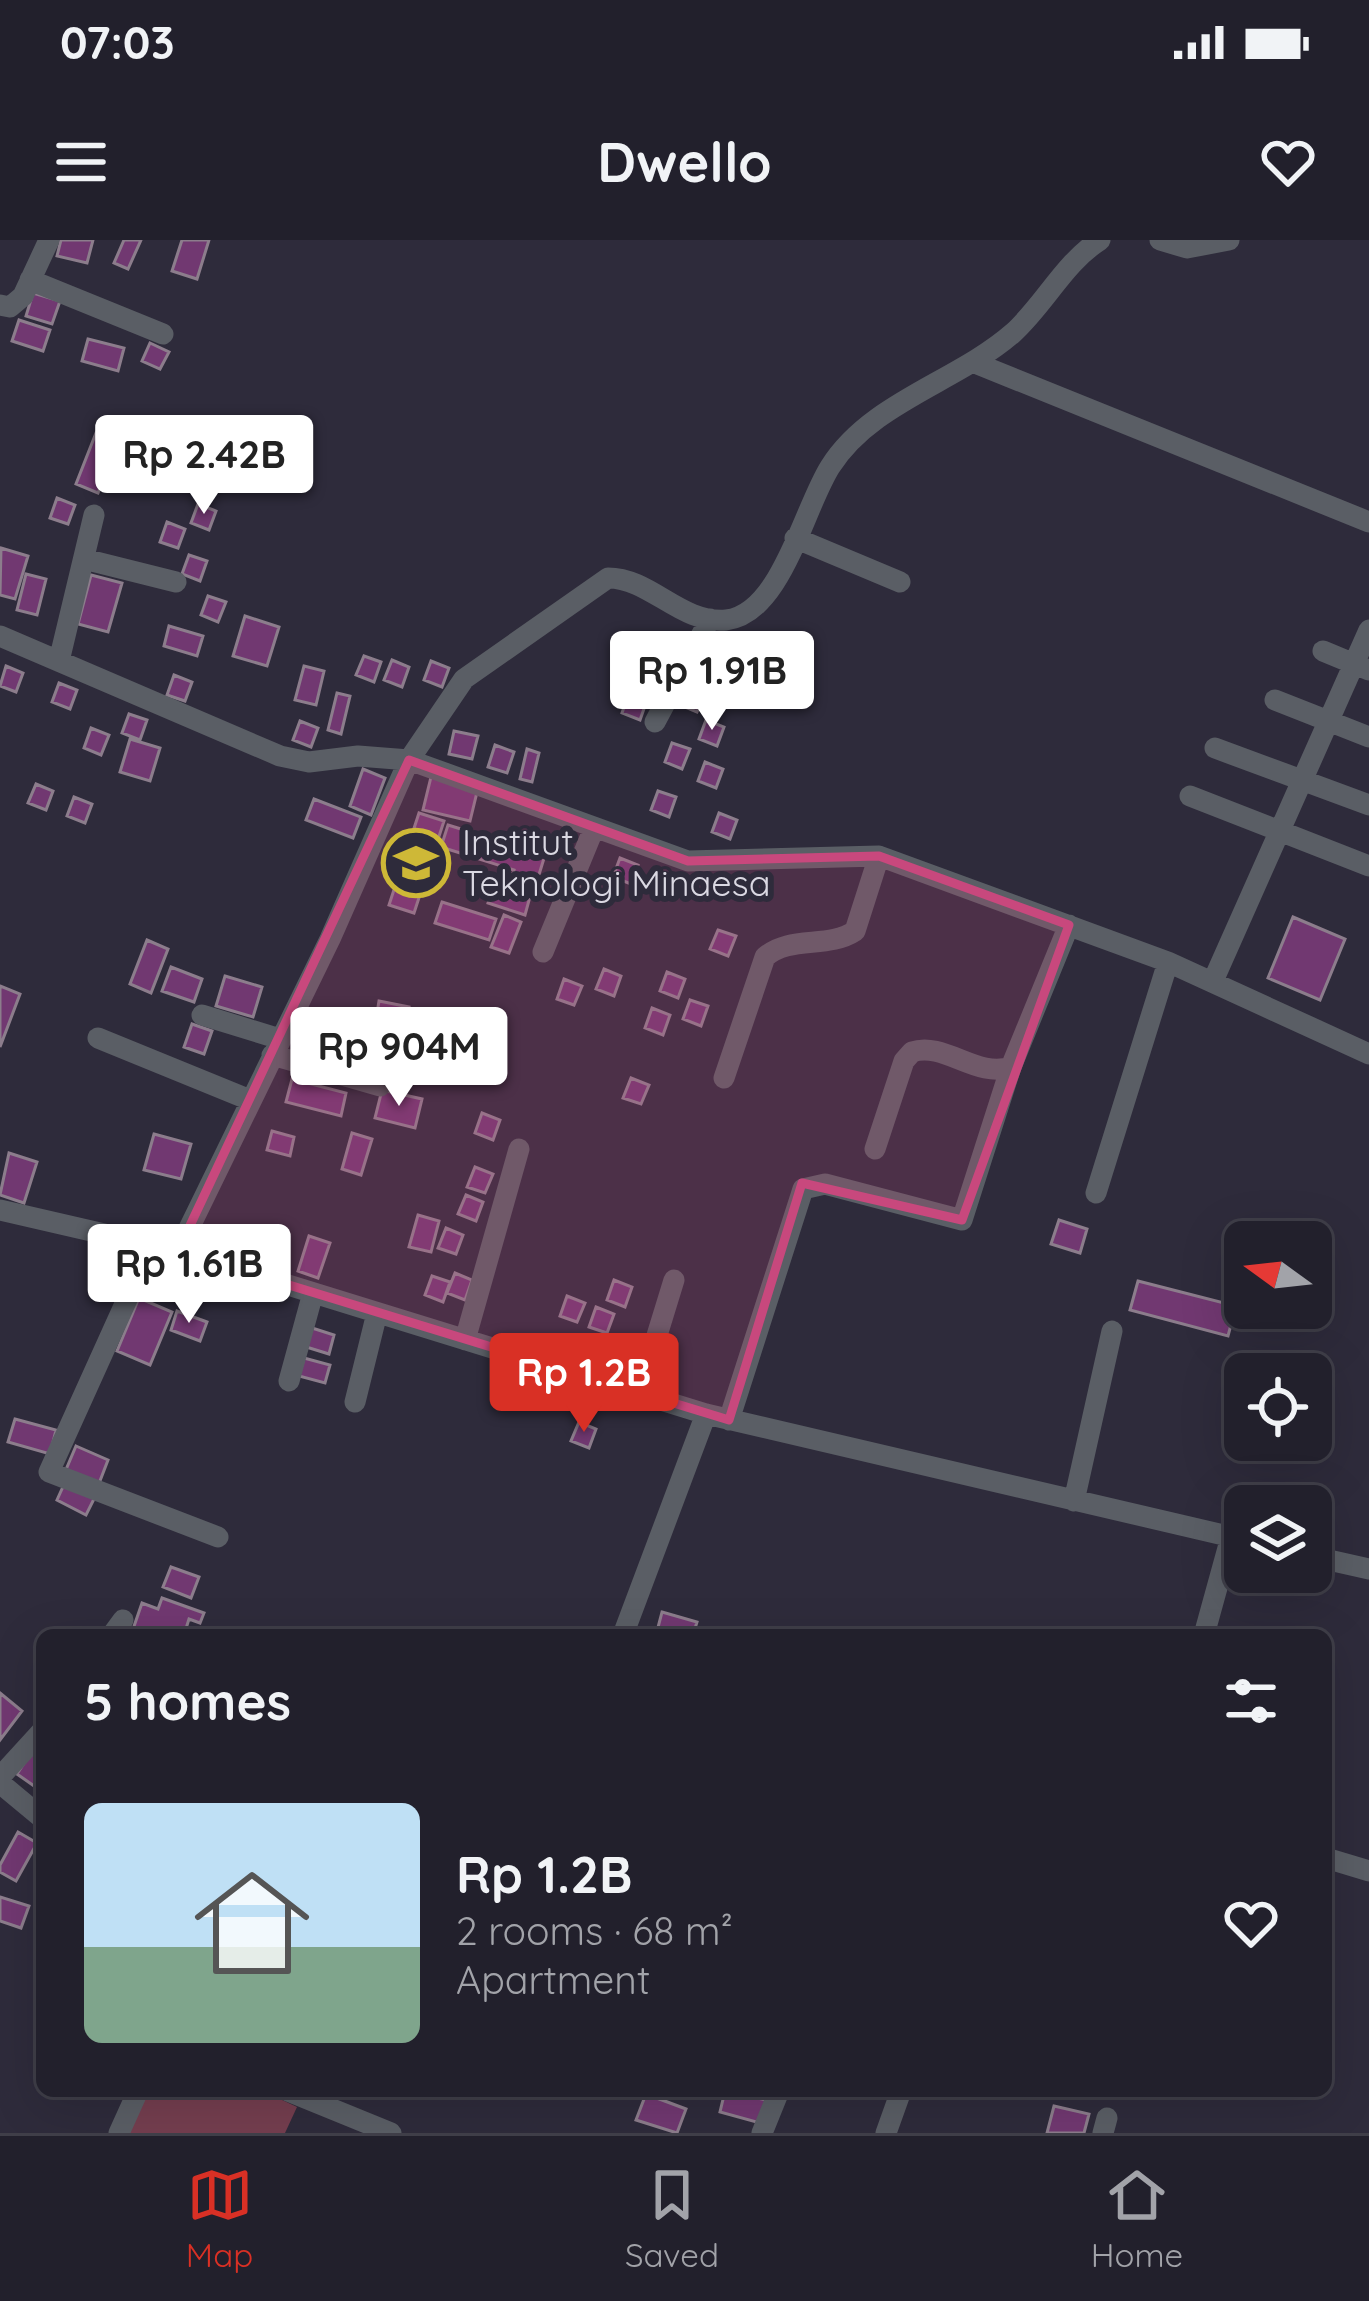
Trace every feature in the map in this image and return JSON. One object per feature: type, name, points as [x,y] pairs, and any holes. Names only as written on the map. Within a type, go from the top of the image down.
[{"type":"street","points":[[0,304],[10,307],[30,280],[49,240]]},
{"type":"street","points":[[178,1251],[409,760],[464,679],[597,582],[628,580],[680,610],[710,619],[748,613],[766,598],[815,492],[856,436],[976,363],[1016,330],[1100,240]]},
{"type":"street","points":[[1160,240],[1187,248],[1229,240]]},
{"type":"street","points":[[30,280],[163,334]]},
{"type":"street","points":[[976,363],[1369,522]]},
{"type":"street","points":[[59,661],[94,515]]},
{"type":"street","points":[[795,538],[900,582]]},
{"type":"street","points":[[84,559],[176,582]]},
{"type":"street","points":[[655,722],[710,619]]},
{"type":"street","points":[[1213,981],[1328,720],[1361,666],[1369,629]]},
{"type":"street","points":[[0,636],[295,761],[358,756],[409,760],[688,861],[879,856],[1168,962],[1369,1054]]},
{"type":"street","points":[[1323,651],[1361,666]]},
{"type":"street","points":[[1275,700],[1369,737]]},
{"type":"street","points":[[1215,748],[1369,805]]},
{"type":"street","points":[[1190,796],[1369,866]]},
{"type":"street","points":[[543,952],[594,828]]},
{"type":"street","points":[[724,1078],[766,957],[778,947],[839,939],[855,931],[879,856]]},
{"type":"street","points":[[626,1629],[718,1417],[803,1189],[825,1184],[962,1220],[1011,1067],[1069,925]]},
{"type":"street","points":[[1096,1193],[1168,962]]},
{"type":"street","points":[[202,1015],[380,1086]]},
{"type":"street","points":[[98,1038],[250,1100]]},
{"type":"street","points":[[875,1149],[911,1052],[930,1051],[999,1071],[1011,1067]]},
{"type":"street","points":[[465,1340],[519,1148]]},
{"type":"street","points":[[0,1210],[178,1251],[718,1417],[1224,1536]]},
{"type":"street","points":[[152,1244],[49,1472],[218,1537]]},
{"type":"street","points":[[639,1394],[674,1280]]},
{"type":"street","points":[[289,1381],[313,1293]]},
{"type":"street","points":[[355,1402],[376,1312]]},
{"type":"street","points":[[1074,1501],[1112,1330]]},
{"type":"street","points":[[1332,1561],[1369,1569]]},
{"type":"street","points":[[1206,1629],[1224,1579]]},
{"type":"street","points":[[36,1740],[2,1790],[36,1815]]},
{"type":"street","points":[[1332,1860],[1369,1871]]},
{"type":"street","points":[[119,2133],[135,2097]]},
{"type":"street","points":[[303,2097],[391,2133]]},
{"type":"street","points":[[762,2133],[777,2097]]},
{"type":"street","points":[[886,2133],[900,2097]]},
{"type":"highlighted area","points":[[409,760],[688,861],[879,856],[1069,925],[962,1220],[802,1183],[729,1420],[178,1251]]},
{"type":"shaded area","points":[[142,2097],[276,2097],[297,2107],[285,2133],[127,2133]]},
{"type":"building","points":[[61,240],[93,240],[87,263],[57,256]]},
{"type":"building","points":[[124,240],[141,240],[128,269],[114,263]]},
{"type":"building","points":[[182,240],[209,240],[197,279],[172,271]]},
{"type":"building","points":[[33,293],[60,301],[52,324],[26,316]]},
{"type":"building","points":[[19,320],[50,330],[43,351],[12,341]]},
{"type":"building","points":[[88,339],[124,348],[118,371],[82,361]]},
{"type":"building","points":[[150,343],[169,352],[160,369],[142,361]]},
{"type":"building","points":[[96,433],[119,442],[98,493],[76,484]]},
{"type":"building","points":[[57,498],[75,505],[68,524],[50,518]]},
{"type":"building","points":[[198,504],[216,511],[209,530],[191,523]]},
{"type":"building","points":[[167,522],[185,529],[178,548],[160,542]]},
{"type":"building","points":[[1,548],[28,556],[15,599],[0,595]]},
{"type":"building","points":[[189,555],[207,561],[200,581],[182,574]]},
{"type":"building","points":[[26,574],[46,579],[37,615],[17,610]]},
{"type":"building","points":[[91,575],[122,583],[108,632],[78,624]]},
{"type":"building","points":[[208,596],[226,602],[218,622],[201,615]]},
{"type":"building","points":[[245,616],[279,627],[267,666],[233,656]]},
{"type":"building","points":[[169,626],[203,636],[197,656],[164,646]]},
{"type":"building","points":[[746,654],[764,661],[757,680],[739,674]]},
{"type":"building","points":[[364,656],[381,662],[374,682],[356,675]]},
{"type":"building","points":[[781,658],[799,665],[792,684],[774,677]]},
{"type":"building","points":[[392,660],[409,667],[402,687],[384,680]]},
{"type":"building","points":[[431,661],[449,668],[442,687],[424,680]]},
{"type":"building","points":[[6,666],[23,673],[16,692],[0,686]]},
{"type":"building","points":[[304,666],[324,671],[316,705],[295,700]]},
{"type":"building","points":[[174,675],[192,682],[185,701],[167,695]]},
{"type":"building","points":[[59,683],[77,690],[70,709],[52,702]]},
{"type":"building","points":[[687,686],[705,693],[697,712],[680,705]]},
{"type":"building","points":[[337,693],[350,696],[341,734],[328,730]]},
{"type":"building","points":[[629,693],[647,700],[640,720],[622,713]]},
{"type":"building","points":[[129,714],[147,720],[140,740],[122,733]]},
{"type":"building","points":[[706,720],[724,727],[717,746],[699,739]]},
{"type":"building","points":[[300,721],[318,728],[311,747],[293,740]]},
{"type":"building","points":[[91,728],[109,735],[101,755],[84,748]]},
{"type":"building","points":[[454,731],[478,736],[472,759],[449,754]]},
{"type":"building","points":[[130,739],[160,748],[150,781],[120,772]]},
{"type":"building","points":[[672,743],[690,749],[682,769],[665,762]]},
{"type":"building","points":[[495,745],[514,752],[507,773],[488,767]]},
{"type":"building","points":[[527,749],[539,753],[532,782],[520,779]]},
{"type":"building","points":[[705,762],[723,769],[716,788],[698,781]]},
{"type":"building","points":[[363,769],[385,778],[371,815],[350,806]]},
{"type":"building","points":[[431,777],[478,788],[470,821],[423,810]]},
{"type":"building","points":[[36,784],[53,791],[46,810],[28,803]]},
{"type":"building","points":[[658,791],[676,797],[669,817],[651,810]]},
{"type":"building","points":[[74,797],[92,804],[85,823],[67,816]]},
{"type":"building","points":[[314,799],[361,817],[353,838],[306,820]]},
{"type":"building","name":"Institut Teknologi Minaesa","points":[[419,813],[444,821],[414,913],[389,905]]},
{"type":"building","points":[[719,813],[737,820],[730,839],[712,832]]},
{"type":"building","points":[[448,825],[545,855],[534,891],[510,883],[514,870],[441,847]]},
{"type":"building","points":[[620,858],[638,865],[631,884],[613,877]]},
{"type":"building","points":[[654,872],[672,879],[665,898],[647,891]]},
{"type":"building","points":[[494,882],[531,893],[525,915],[488,903]]},
{"type":"building","points":[[442,902],[496,919],[489,940],[435,923]]},
{"type":"building","points":[[504,915],[521,922],[509,953],[491,947]]},
{"type":"building","points":[[1293,917],[1345,939],[1320,1000],[1268,978]]},
{"type":"building","points":[[718,930],[736,936],[728,956],[710,949]]},
{"type":"building","points":[[147,940],[168,949],[151,993],[130,984]]},
{"type":"building","points":[[171,967],[202,979],[194,1002],[162,991]]},
{"type":"building","points":[[604,969],[621,976],[614,996],[596,989]]},
{"type":"building","points":[[667,972],[685,979],[678,998],[660,991]]},
{"type":"building","points":[[225,976],[262,987],[253,1017],[216,1006]]},
{"type":"building","points":[[564,979],[582,986],[574,1005],[557,999]]},
{"type":"building","points":[[0,986],[20,994],[0,1047]]},
{"type":"building","points":[[690,1000],[708,1006],[701,1026],[683,1019]]},
{"type":"building","points":[[379,1001],[409,1007],[405,1025],[376,1019]]},
{"type":"building","points":[[652,1008],[670,1015],[663,1035],[645,1028]]},
{"type":"building","points":[[318,1015],[368,1031],[360,1056],[310,1040]]},
{"type":"building","points":[[192,1024],[212,1031],[204,1054],[184,1047]]},
{"type":"building","points":[[404,1055],[422,1062],[414,1081],[397,1074]]},
{"type":"building","points":[[631,1078],[649,1085],[641,1104],[623,1098]]},
{"type":"building","points":[[292,1079],[346,1093],[341,1116],[286,1102]]},
{"type":"building","points":[[382,1090],[422,1099],[415,1128],[375,1118]]},
{"type":"building","points":[[482,1113],[500,1120],[493,1140],[475,1133]]},
{"type":"building","points":[[272,1131],[294,1137],[290,1156],[267,1150]]},
{"type":"building","points":[[352,1133],[372,1139],[361,1175],[342,1169]]},
{"type":"building","points":[[154,1134],[191,1144],[181,1179],[144,1170]]},
{"type":"building","points":[[9,1153],[37,1162],[24,1203],[0,1195]]},
{"type":"building","points":[[475,1167],[493,1174],[485,1193],[467,1187]]},
{"type":"building","points":[[466,1195],[483,1202],[476,1221],[458,1214]]},
{"type":"building","points":[[418,1215],[439,1221],[431,1252],[409,1247]]},
{"type":"building","points":[[1059,1220],[1087,1229],[1080,1253],[1051,1244]]},
{"type":"building","points":[[446,1228],[463,1235],[456,1254],[438,1248]]},
{"type":"building","points":[[309,1236],[330,1243],[318,1278],[298,1271]]},
{"type":"building","points":[[455,1273],[472,1280],[465,1300],[447,1293]]},
{"type":"building","points":[[432,1276],[450,1282],[443,1302],[425,1295]]},
{"type":"building","points":[[614,1280],[632,1287],[625,1307],[607,1300]]},
{"type":"building","points":[[1138,1281],[1224,1303],[1224,1329],[1230,1329],[1228,1336],[1130,1310]]},
{"type":"building","points":[[567,1296],[585,1303],[577,1322],[560,1316]]},
{"type":"building","points":[[139,1298],[172,1312],[150,1365],[117,1351]]},
{"type":"building","points":[[596,1307],[614,1314],[607,1333],[589,1327]]},
{"type":"building","points":[[177,1311],[207,1322],[200,1341],[171,1330]]},
{"type":"building","points":[[309,1327],[334,1335],[329,1354],[303,1346]]},
{"type":"building","points":[[304,1358],[330,1365],[325,1383],[299,1376]]},
{"type":"building","points":[[15,1419],[56,1430],[50,1454],[8,1442]]},
{"type":"building","points":[[579,1422],[596,1429],[589,1448],[571,1441]]},
{"type":"building","points":[[76,1446],[108,1460],[98,1486],[65,1472]]},
{"type":"building","points":[[66,1480],[96,1495],[86,1515],[57,1500]]},
{"type":"building","points":[[171,1567],[199,1577],[191,1598],[163,1587]]},
{"type":"building","points":[[162,1598],[204,1613],[200,1623],[189,1619],[186,1629],[133,1629],[142,1603],[158,1609]]},
{"type":"building","points":[[662,1612],[697,1622],[695,1629],[658,1629]]},
{"type":"building","points":[[0,1693],[22,1711],[0,1740]]},
{"type":"building","points":[[36,1745],[36,1787],[17,1774]]},
{"type":"building","points":[[18,1832],[36,1842],[16,1881],[0,1872]]},
{"type":"building","points":[[0,1897],[29,1906],[21,1928],[0,1921]]},
{"type":"building","points":[[645,2097],[686,2109],[677,2133],[636,2120]]},
{"type":"building","points":[[724,2097],[767,2100],[760,2123],[720,2112]]},
{"type":"building","points":[[1054,2106],[1089,2114],[1084,2133],[1047,2133]]},
{"type":"place","name":"Institut Teknologi Minaesa","points":[[416,863]]}]
